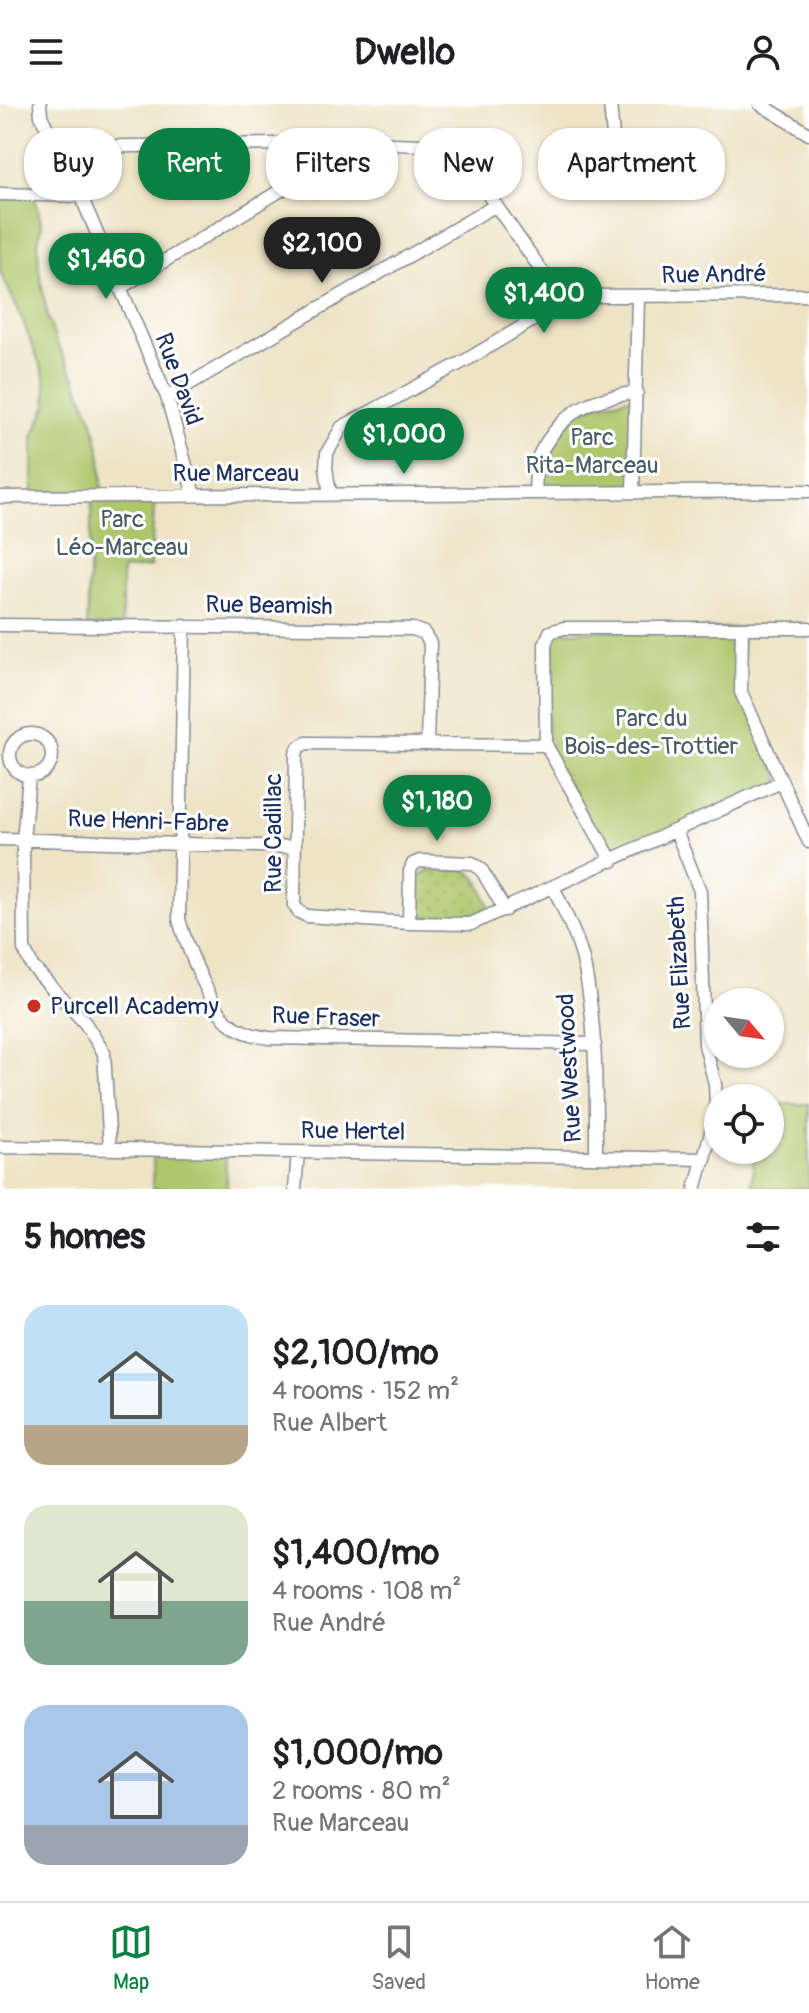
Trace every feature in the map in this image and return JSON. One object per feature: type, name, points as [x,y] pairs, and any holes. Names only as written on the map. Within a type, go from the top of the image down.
[{"type":"street","name":"Rue David","points":[[40,104],[41,116],[47,128]]},
{"type":"street","points":[[610,104],[612,128]]},
{"type":"street","points":[[760,104],[809,134]]},
{"type":"street","points":[[122,146],[266,144]]},
{"type":"street","points":[[330,494],[327,453],[342,427],[468,359],[573,296],[542,271],[466,163],[425,145],[398,144]]},
{"type":"street","points":[[0,194],[24,195]]},
{"type":"street","points":[[120,288],[266,199]]},
{"type":"street","name":"Rue David","points":[[83,200],[167,397],[194,495]]},
{"type":"street","points":[[167,397],[496,205]]},
{"type":"street","name":"Rue André","points":[[573,296],[809,295]]},
{"type":"street","points":[[633,492],[638,297]]},
{"type":"street","points":[[535,493],[537,461],[547,440],[561,423],[575,410],[595,400],[637,392]]},
{"type":"street","name":"Rue Marceau","points":[[0,497],[809,491]]},
{"type":"street","name":"Rue Beamish","points":[[0,625],[413,629],[424,633],[430,643],[427,744]]},
{"type":"street","name":"Rue Fraser","points":[[184,626],[179,919],[183,936],[219,1012],[231,1024],[250,1035],[269,1038],[595,1044]]},
{"type":"street","points":[[612,861],[546,745],[545,644],[550,632],[564,628],[809,628]]},
{"type":"street","points":[[742,628],[741,692],[809,842]]},
{"type":"street","name":"Rue Cadillac","points":[[546,745],[306,743],[299,747],[296,754],[294,905],[307,916],[471,924],[781,782]]},
{"type":"street","points":[[29,777],[23,840],[24,949],[32,966],[85,1023],[104,1053],[110,1148]]},
{"type":"street","name":"Rue Elizabeth","points":[[676,831],[700,891],[705,1045],[715,1084]]},
{"type":"street","name":"Rue Henri-Fabre","points":[[0,839],[295,847]]},
{"type":"street","points":[[409,923],[410,871],[413,864],[420,861],[472,863],[481,869],[505,910]]},
{"type":"street","name":"Rue Westwood","points":[[554,888],[585,968],[595,1044],[596,1157]]},
{"type":"street","name":"Rue Hertel","points":[[0,1147],[704,1159]]},
{"type":"street","points":[[295,1189],[298,1152]]},
{"type":"street","name":"Rue Elizabeth","points":[[695,1189],[704,1162]]},
{"type":"green space","name":"Parc Léo-Marceau","points":[[0,197],[36,200],[42,226],[38,242],[39,270],[47,314],[56,342],[93,421],[101,457],[102,496],[33,494],[33,437],[47,405],[45,378],[0,272]]},
{"type":"green space","name":"Parc Rita-Marceau","points":[[637,396],[633,492],[535,493],[537,461],[575,410]]},
{"type":"green space","name":"Parc Léo-Marceau","points":[[92,498],[155,498],[150,567],[122,570],[122,626],[87,626]]},
{"type":"green space","name":"Parc du Bois-des-Trottier","points":[[742,628],[741,692],[781,782],[612,861],[546,745],[550,632]]},
{"type":"green space","points":[[465,870],[478,880],[489,909],[457,918],[424,917],[420,914],[419,877],[426,871]]},
{"type":"green space","points":[[784,1104],[809,1104],[809,1189],[751,1189],[754,1164],[784,1164]]},
{"type":"green space","points":[[153,1149],[225,1150],[227,1189],[153,1189]]},
{"type":"place","name":"Purcell Academy","points":[[34,1006]]}]
